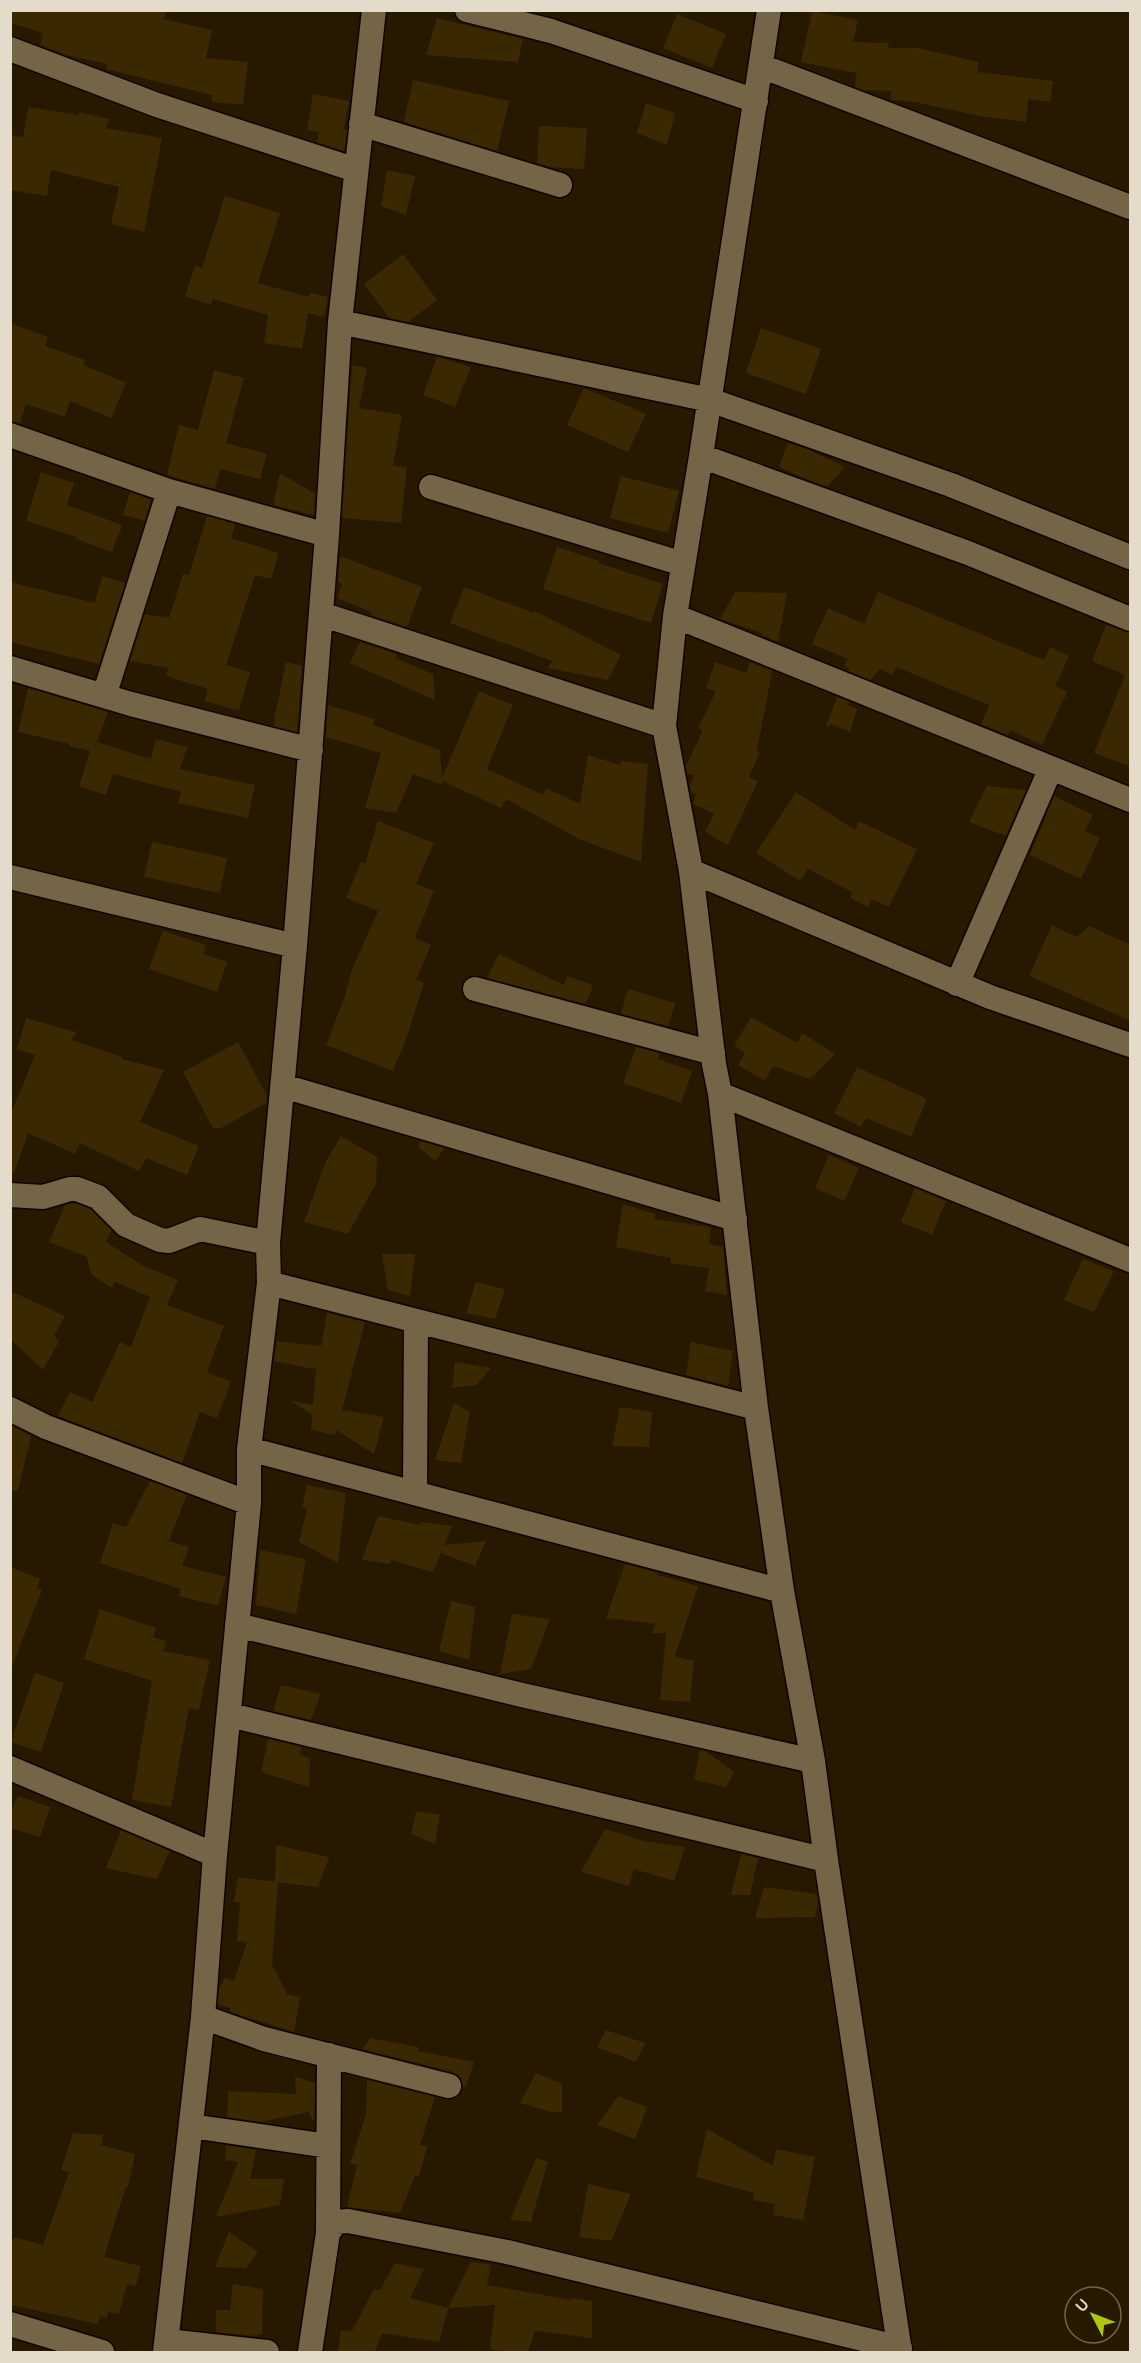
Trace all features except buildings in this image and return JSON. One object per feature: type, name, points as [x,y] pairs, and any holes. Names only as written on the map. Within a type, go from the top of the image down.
[{"type":"street","points":[[267,2352],[166,2347],[203,2017],[215,1855],[249,1503],[249,1449],[269,1283],[268,1243],[311,750],[340,322],[374,10]]},
{"type":"street","points":[[467,10],[551,32],[756,101]]},
{"type":"street","points":[[328,2233],[336,2223],[348,2221],[507,2252],[900,2350],[813,1761],[782,1591],[756,1408],[720,1094],[712,1053],[690,871],[664,726],[675,616],[769,10]]},
{"type":"street","points":[[10,49],[157,105],[356,170]]},
{"type":"street","points":[[762,66],[1131,207]]},
{"type":"street","points":[[361,124],[560,185]]},
{"type":"street","points":[[340,322],[710,400],[951,484],[1131,557]]},
{"type":"street","points":[[10,435],[169,491],[327,535]]},
{"type":"street","points":[[701,456],[968,553],[1131,619]]},
{"type":"street","points":[[431,487],[683,564]]},
{"type":"street","points":[[104,696],[169,491]]},
{"type":"street","points":[[321,614],[664,726]]},
{"type":"street","points":[[675,616],[1131,800]]},
{"type":"street","points":[[10,668],[104,696],[311,750]]},
{"type":"street","points":[[957,984],[1051,768]]},
{"type":"street","points":[[690,871],[957,984],[1131,1045]]},
{"type":"street","points":[[10,877],[295,946]]},
{"type":"street","points":[[475,989],[712,1053]]},
{"type":"street","points":[[283,1086],[735,1219]]},
{"type":"street","points":[[720,1094],[1131,1260]]},
{"type":"street","points":[[10,1195],[43,1197],[70,1189],[77,1190],[98,1197],[126,1225],[160,1240],[169,1241],[201,1229],[268,1243]]},
{"type":"street","points":[[269,1283],[756,1408]]},
{"type":"street","points":[[415,1493],[416,1321]]},
{"type":"street","points":[[10,1409],[68,1435],[249,1503]]},
{"type":"street","points":[[249,1449],[782,1591]]},
{"type":"street","points":[[237,1625],[522,1695],[813,1761]]},
{"type":"street","points":[[230,1715],[826,1860]]},
{"type":"street","points":[[10,1768],[215,1855]]},
{"type":"street","points":[[203,2017],[264,2039],[449,2086]]},
{"type":"street","points":[[310,2352],[328,2233],[329,2055]]},
{"type":"street","points":[[191,2126],[328,2146]]},
{"type":"street","points":[[10,2324],[102,2352]]}]
